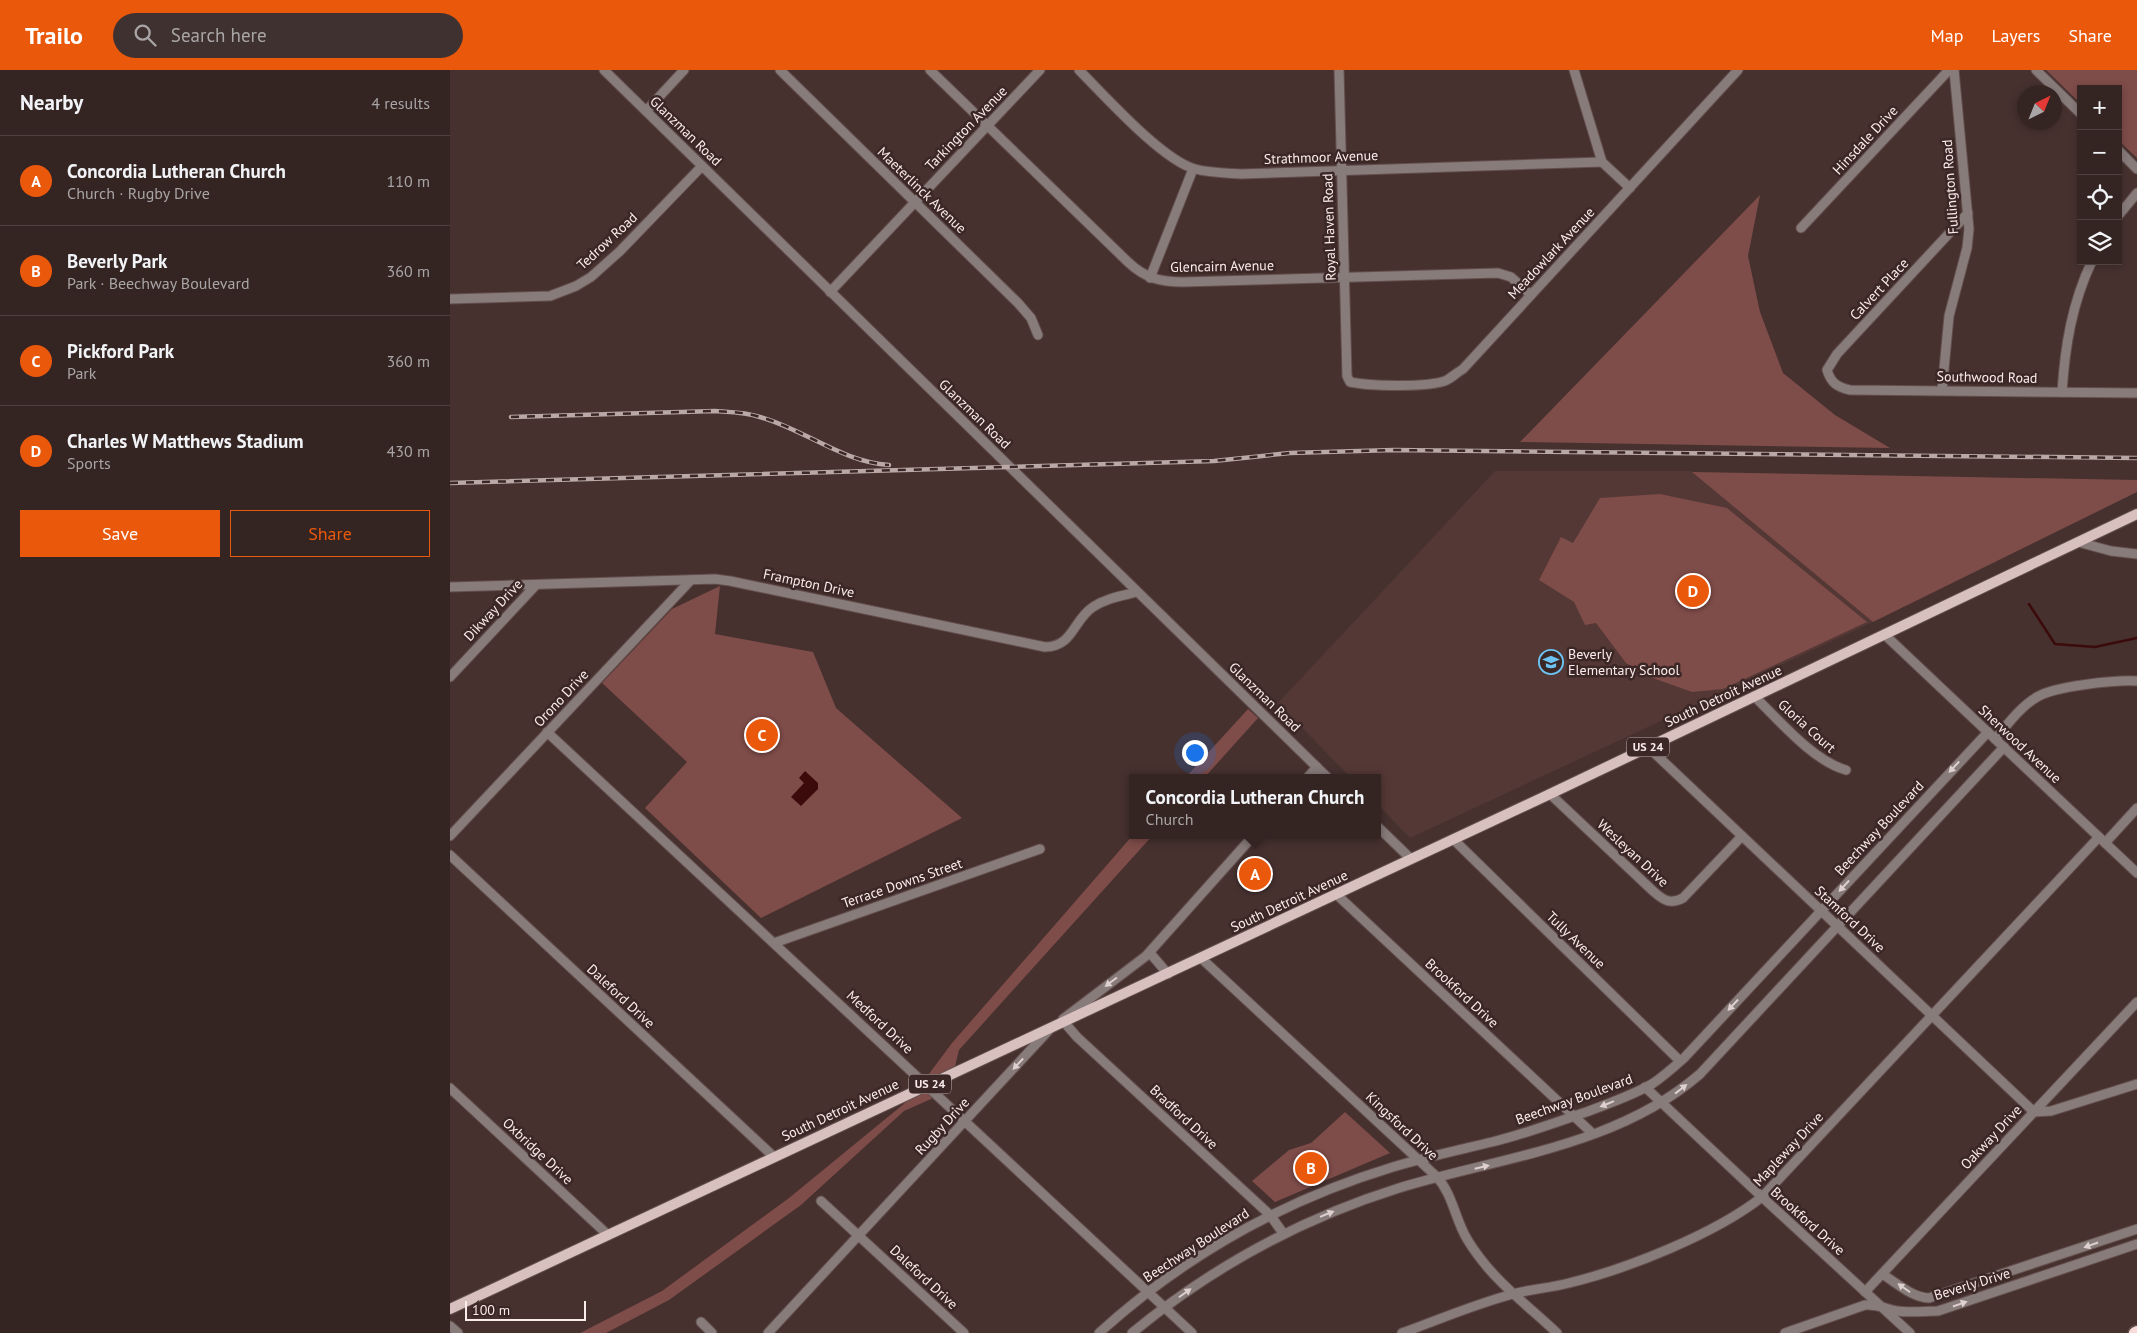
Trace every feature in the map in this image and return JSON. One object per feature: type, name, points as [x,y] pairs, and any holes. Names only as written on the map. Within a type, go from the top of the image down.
[{"type":"main road","name":"South Detroit Avenue","points":[[450,1309],[1550,794],[2137,514]]},
{"type":"street","name":"Glanzman Road","points":[[604,70],[1324,774]]},
{"type":"street","points":[[646,111],[684,70]]},
{"type":"street","name":"Maeterlinck Avenue","points":[[780,70],[1025,311],[1031,318],[1038,335]]},
{"type":"street","name":"Glencairn Avenue","points":[[930,70],[1128,262],[1150,278],[1167,282],[1183,282],[1498,273],[1512,277],[1531,295]]},
{"type":"street","name":"Tarkington Avenue","points":[[830,292],[1040,70]]},
{"type":"street","name":"Strathmoor Avenue","points":[[1079,70],[1172,158],[1193,169],[1210,172],[1241,174],[1341,169],[1602,162]]},
{"type":"street","name":"Royal Haven Road","points":[[1339,70],[1347,376],[1350,382]]},
{"type":"street","points":[[1574,70],[1602,162],[1630,188]]},
{"type":"street","name":"Meadowlark Avenue","points":[[1350,382],[1367,386],[1434,384],[1446,380],[1463,368],[1738,70]]},
{"type":"street","name":"Hinsdale Drive","points":[[1801,228],[1949,70]]},
{"type":"street","name":"Fullington Road","points":[[1942,390],[1949,316],[1968,239],[1968,213],[1954,70]]},
{"type":"street","points":[[2036,70],[2077,110]]},
{"type":"street","points":[[2122,154],[2137,169]]},
{"type":"street","name":"Tedrow Road","points":[[450,299],[550,296],[576,286],[614,257],[702,166]]},
{"type":"street","points":[[1150,278],[1193,169]]},
{"type":"street","points":[[2122,211],[2137,193]]},
{"type":"street","name":"Calvert Place","points":[[1837,387],[1830,379],[1827,370],[1837,354],[1968,213]]},
{"type":"street","points":[[2062,392],[2064,349],[2076,299],[2090,265]]},
{"type":"street","name":"Southwood Road","points":[[1837,387],[1850,390],[2137,393]]},
{"type":"street","points":[[2078,542],[2111,551],[2137,554]]},
{"type":"street","name":"Frampton Drive","points":[[450,587],[715,579],[744,583],[1045,647],[1055,647],[1063,642],[1081,618],[1093,607],[1111,598],[1137,592]]},
{"type":"street","name":"Orono Drive","points":[[450,836],[691,580]]},
{"type":"street","name":"Dikway Drive","points":[[450,677],[536,584]]},
{"type":"street","name":"Sherwood Avenue","points":[[1885,634],[2137,873]]},
{"type":"street","points":[[1995,739],[2023,707],[2044,694],[2094,684],[2137,682]]},
{"type":"street","name":"Gloria Court","points":[[1754,696],[1828,765],[1846,770]]},
{"type":"street","name":"Medford Drive","points":[[548,732],[1192,1333]]},
{"type":"street","name":"Beechway Boulevard","points":[[1099,1333],[1148,1292],[1224,1240],[1270,1215],[1356,1179],[1419,1159],[1493,1142],[1574,1116],[1646,1087],[1680,1061],[1988,732]]},
{"type":"street","name":"Stamford Drive","points":[[1648,747],[2034,1112]]},
{"type":"street","points":[[1132,1333],[1164,1307],[1235,1259],[1283,1233],[1363,1200],[1437,1177],[1498,1163],[1592,1133],[1663,1103],[1700,1074],[2004,747]]},
{"type":"street","points":[[1311,774],[1317,767]]},
{"type":"street","name":"Wesleyan Drive","points":[[1550,794],[1653,891],[1668,902],[1683,898],[1742,836]]},
{"type":"street","name":"Mapleway Drive","points":[[1402,1333],[1512,1294],[1569,1283],[1611,1270],[1648,1256],[1741,1213],[1762,1197],[1932,1015],[2102,840],[2137,808]]},
{"type":"street","points":[[1381,829],[1411,859]]},
{"type":"street","name":"Rugby Drive","points":[[768,1333],[1051,1028],[1150,952],[1250,839]]},
{"type":"street","name":"Tully Avenue","points":[[1453,839],[1680,1061]]},
{"type":"street","name":"Terrace Downs Street","points":[[774,943],[1040,849]]},
{"type":"street","name":"Daleford Drive","points":[[450,855],[774,1156]]},
{"type":"street","name":"Brookford Drive","points":[[1336,894],[1592,1133]]},
{"type":"street","points":[[1150,952],[1168,974]]},
{"type":"street","name":"Kingsford Drive","points":[[1201,958],[1437,1177],[1448,1194],[1465,1237],[1491,1273],[1557,1333]]},
{"type":"street","name":"Oakway Drive","points":[[1865,1292],[2137,1002]]},
{"type":"street","name":"Bradford Drive","points":[[1064,1022],[1077,1037],[1270,1215],[1283,1233]]},
{"type":"street","points":[[2034,1112],[2051,1111],[2137,1084]]},
{"type":"street","name":"Brookford Drive","points":[[1646,1087],[1910,1333]]},
{"type":"street","name":"Oxbridge Drive","points":[[450,1088],[608,1235]]},
{"type":"street","name":"Daleford Drive","points":[[821,1201],[964,1333]]},
{"type":"street","name":"Beverly Drive","points":[[1882,1274],[1920,1298],[1929,1298],[2137,1229]]},
{"type":"street","name":"Beverly Drive","points":[[1785,1333],[1865,1306],[1879,1304],[1894,1310],[1938,1311],[2137,1244]]},
{"type":"street","points":[[701,1322],[712,1333]]},
{"type":"street","points":[[450,1326],[458,1333]]},
{"type":"shaded area","points":[[2046,70],[2137,70],[2137,158],[2122,144],[2122,85],[2077,85],[2077,100]]},
{"type":"shaded area","points":[[1760,195],[1748,256],[1760,312],[1783,373],[1835,415],[1890,448],[1520,442]]},
{"type":"shaded area","name":"Beverly Elementary School","points":[[1495,471],[1692,471],[1873,622],[1410,838],[1381,808],[1381,774],[1347,774],[1278,703]]},
{"type":"shaded area","points":[[1692,472],[2137,480],[2137,492],[1873,622]]},
{"type":"shaded area","points":[[1660,494],[1727,508],[1867,622],[1723,689],[1692,692],[1650,677],[1626,663],[1596,623],[1585,625],[1574,602],[1539,580],[1561,537],[1573,543],[1600,498]]},
{"type":"shaded area","points":[[720,586],[715,634],[813,652],[836,708],[962,818],[761,918],[645,808],[687,762],[602,683],[672,609]]},
{"type":"shaded area","points":[[1248,709],[1258,718],[1208,774],[1189,774]]},
{"type":"shaded area","points":[[805,771],[818,783],[818,789],[801,806],[791,797],[804,783],[799,778]]},
{"type":"shaded area","points":[[1130,839],[1149,839],[959,1050],[949,1091],[904,1111],[801,1205],[669,1300],[606,1333],[580,1333],[662,1291],[789,1198],[911,1098],[952,1043]]},
{"type":"shaded area","points":[[1345,1112],[1390,1153],[1275,1202],[1252,1181],[1289,1150],[1311,1143]]},
{"type":"waterway","points":[[2029,604],[2055,644],[2095,647],[2137,638]]},
{"type":"railway","points":[[511,417],[715,411],[743,413],[776,422],[855,458],[889,465]]},
{"type":"railway","points":[[450,483],[1214,461],[1290,453],[1394,450],[2137,458]]},
{"type":"place","name":"Charles W Matthews Stadium","points":[[1693,591]]},
{"type":"place","name":"Beverly Elementary School","points":[[1551,662]]},
{"type":"place","name":"Pickford Park","points":[[762,735]]},
{"type":"place","name":"Concordia Lutheran Church","points":[[1255,874]]},
{"type":"place","name":"Beverly Park","points":[[1311,1168]]}]
